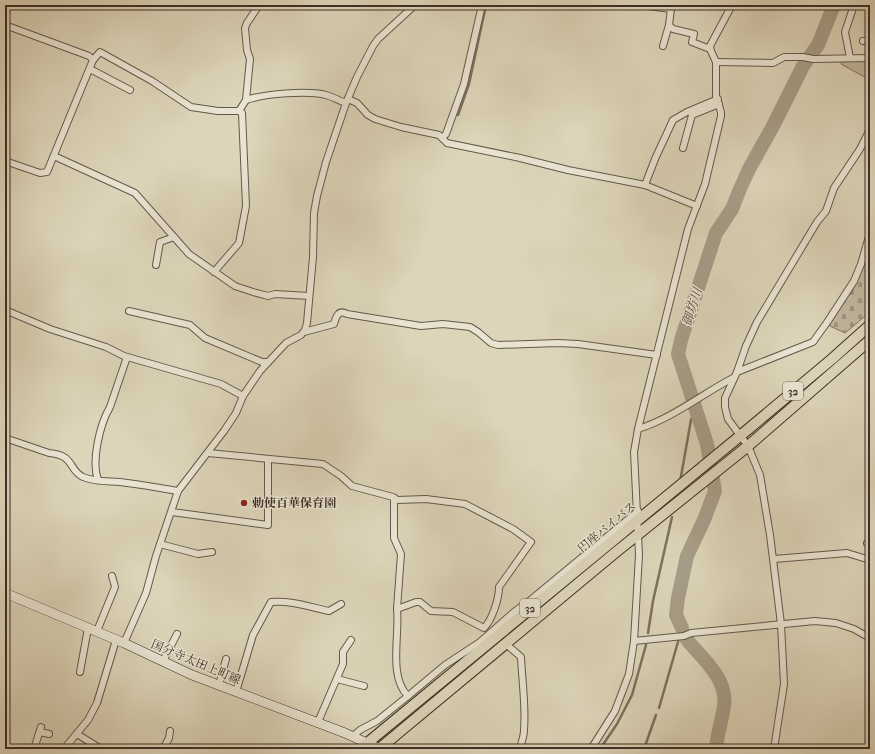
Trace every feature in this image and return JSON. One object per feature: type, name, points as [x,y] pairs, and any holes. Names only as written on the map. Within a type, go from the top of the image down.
[{"type":"highway","name":"円座バイパス","points":[[364,746],[638,515],[740,436],[832,359],[870,324]]},
{"type":"highway","name":"円座バイパス","points":[[379,749],[748,446],[870,340]]},
{"type":"main road","name":"国分寺太田上町線","points":[[5,593],[236,692],[353,736],[364,746],[379,749]]},
{"type":"street","points":[[239,111],[246,100],[250,59],[247,50],[245,28],[259,5]]},
{"type":"street","points":[[304,332],[307,323],[313,257],[314,213],[326,162],[347,101],[357,77],[373,46],[378,39],[415,5]]},
{"type":"street","points":[[442,138],[446,134],[464,84],[482,5]]},
{"type":"street","points":[[641,5],[672,7],[663,46]]},
{"type":"street","points":[[590,749],[615,711],[629,674],[634,641],[638,578],[638,515],[634,452],[638,429],[688,229],[705,184],[721,116],[716,96],[716,62],[710,49],[712,42],[732,5]]},
{"type":"street","points":[[850,58],[845,32],[854,5]]},
{"type":"street","points":[[5,25],[89,56],[93,60]]},
{"type":"street","points":[[669,25],[673,29],[694,34],[692,42],[710,49]]},
{"type":"street","points":[[863,41],[870,40]]},
{"type":"street","points":[[5,161],[40,173],[47,172],[93,60],[100,52],[152,81],[191,107],[218,111],[239,111]]},
{"type":"street","points":[[716,62],[773,63],[784,57],[803,57],[813,59],[870,58]]},
{"type":"street","points":[[90,69],[130,90]]},
{"type":"street","points":[[246,100],[274,95],[314,93],[327,95],[357,103],[375,119],[401,127],[438,135],[446,143],[520,158],[568,170],[645,185],[697,206]]},
{"type":"street","points":[[645,185],[673,120],[687,112],[718,102]]},
{"type":"street","points":[[683,148],[692,116],[718,102]]},
{"type":"street","points":[[214,272],[239,243],[246,206],[242,113],[239,111]]},
{"type":"street","points":[[774,749],[784,688],[781,624],[774,559],[762,482],[753,455],[728,419],[725,407],[725,398],[757,322],[817,222],[826,211],[834,188],[860,149],[870,129]]},
{"type":"street","points":[[54,156],[135,193],[189,254],[235,286],[268,296],[275,294],[309,296]]},
{"type":"street","points":[[638,429],[650,425],[695,401],[735,375],[813,342],[854,281],[861,264],[870,233]]},
{"type":"street","points":[[156,265],[160,242],[174,237]]},
{"type":"street","points":[[5,310],[47,328],[106,347],[127,357],[221,384],[243,396]]},
{"type":"street","points":[[129,311],[190,325],[205,338],[262,362],[268,362]]},
{"type":"street","points":[[64,749],[88,720],[97,703],[120,641],[146,592],[160,544],[178,492],[236,413],[243,396],[260,371],[286,343],[304,332],[334,324],[336,316],[340,312],[343,312],[347,314],[421,326],[443,324],[470,328],[478,332],[491,343],[498,345],[558,343],[578,344],[657,355]]},
{"type":"street","points":[[98,480],[94,465],[101,428],[110,407],[127,357]]},
{"type":"street","points":[[5,438],[49,453],[63,456],[68,459],[82,476],[98,480],[120,482],[178,492]]},
{"type":"street","points":[[208,453],[268,460],[323,464],[341,476],[352,486],[397,500],[426,500],[465,504],[513,529],[531,542],[499,587],[499,594],[494,609],[488,623],[484,628],[453,612],[431,611],[420,602],[397,608]]},
{"type":"street","points":[[172,512],[268,525],[268,460]]},
{"type":"street","points":[[394,498],[394,538],[401,554],[397,608],[396,669],[403,692],[408,696]]},
{"type":"street","points":[[353,736],[360,730],[378,721],[445,664],[480,642],[514,612],[638,515]]},
{"type":"street","points":[[160,544],[198,554],[212,552]]},
{"type":"street","points":[[774,559],[847,553],[870,560]]},
{"type":"street","points":[[97,632],[114,588],[112,576]]},
{"type":"street","points":[[236,692],[253,635],[271,602],[301,605],[329,611],[341,604]]},
{"type":"street","points":[[634,641],[684,636],[692,633],[815,621],[836,623],[854,629],[870,638]]},
{"type":"street","points":[[80,672],[88,628]]},
{"type":"street","points":[[163,661],[177,634]]},
{"type":"street","points":[[318,722],[343,664],[343,652],[351,640]]},
{"type":"street","points":[[506,644],[522,657],[524,732],[520,749]]},
{"type":"street","points":[[219,685],[226,660]]},
{"type":"street","points":[[337,679],[364,686]]},
{"type":"street","points":[[34,749],[40,730],[49,734]]},
{"type":"street","points":[[163,749],[169,738],[170,731]]},
{"type":"street","points":[[77,734],[100,749]]},
{"type":"green space","points":[[842,60],[870,60],[870,80],[841,64]]},
{"type":"green space","points":[[867,262],[870,262],[870,312],[845,333],[830,326],[830,323],[850,291],[852,292],[862,266]]},
{"type":"waterway","points":[[458,115],[469,84],[486,5]]},
{"type":"waterway","name":"御坊川","points":[[682,628],[676,615],[687,556],[704,520],[715,491],[707,444],[678,354],[681,340],[716,233],[732,209],[749,169],[773,126],[803,66],[818,45],[834,5]]},
{"type":"waterway","points":[[680,482],[691,420],[696,408]]},
{"type":"waterway","points":[[648,633],[653,601],[672,517]]},
{"type":"waterway","points":[[659,708],[682,628]]},
{"type":"waterway","name":"御坊川","points":[[687,640],[713,670],[722,687],[724,706],[716,749]]},
{"type":"waterway","points":[[602,746],[617,724],[632,695],[646,645]]},
{"type":"waterway","points":[[644,749],[656,715]]},
{"type":"place","name":"勅使百華保育園","points":[[244,503]]}]
